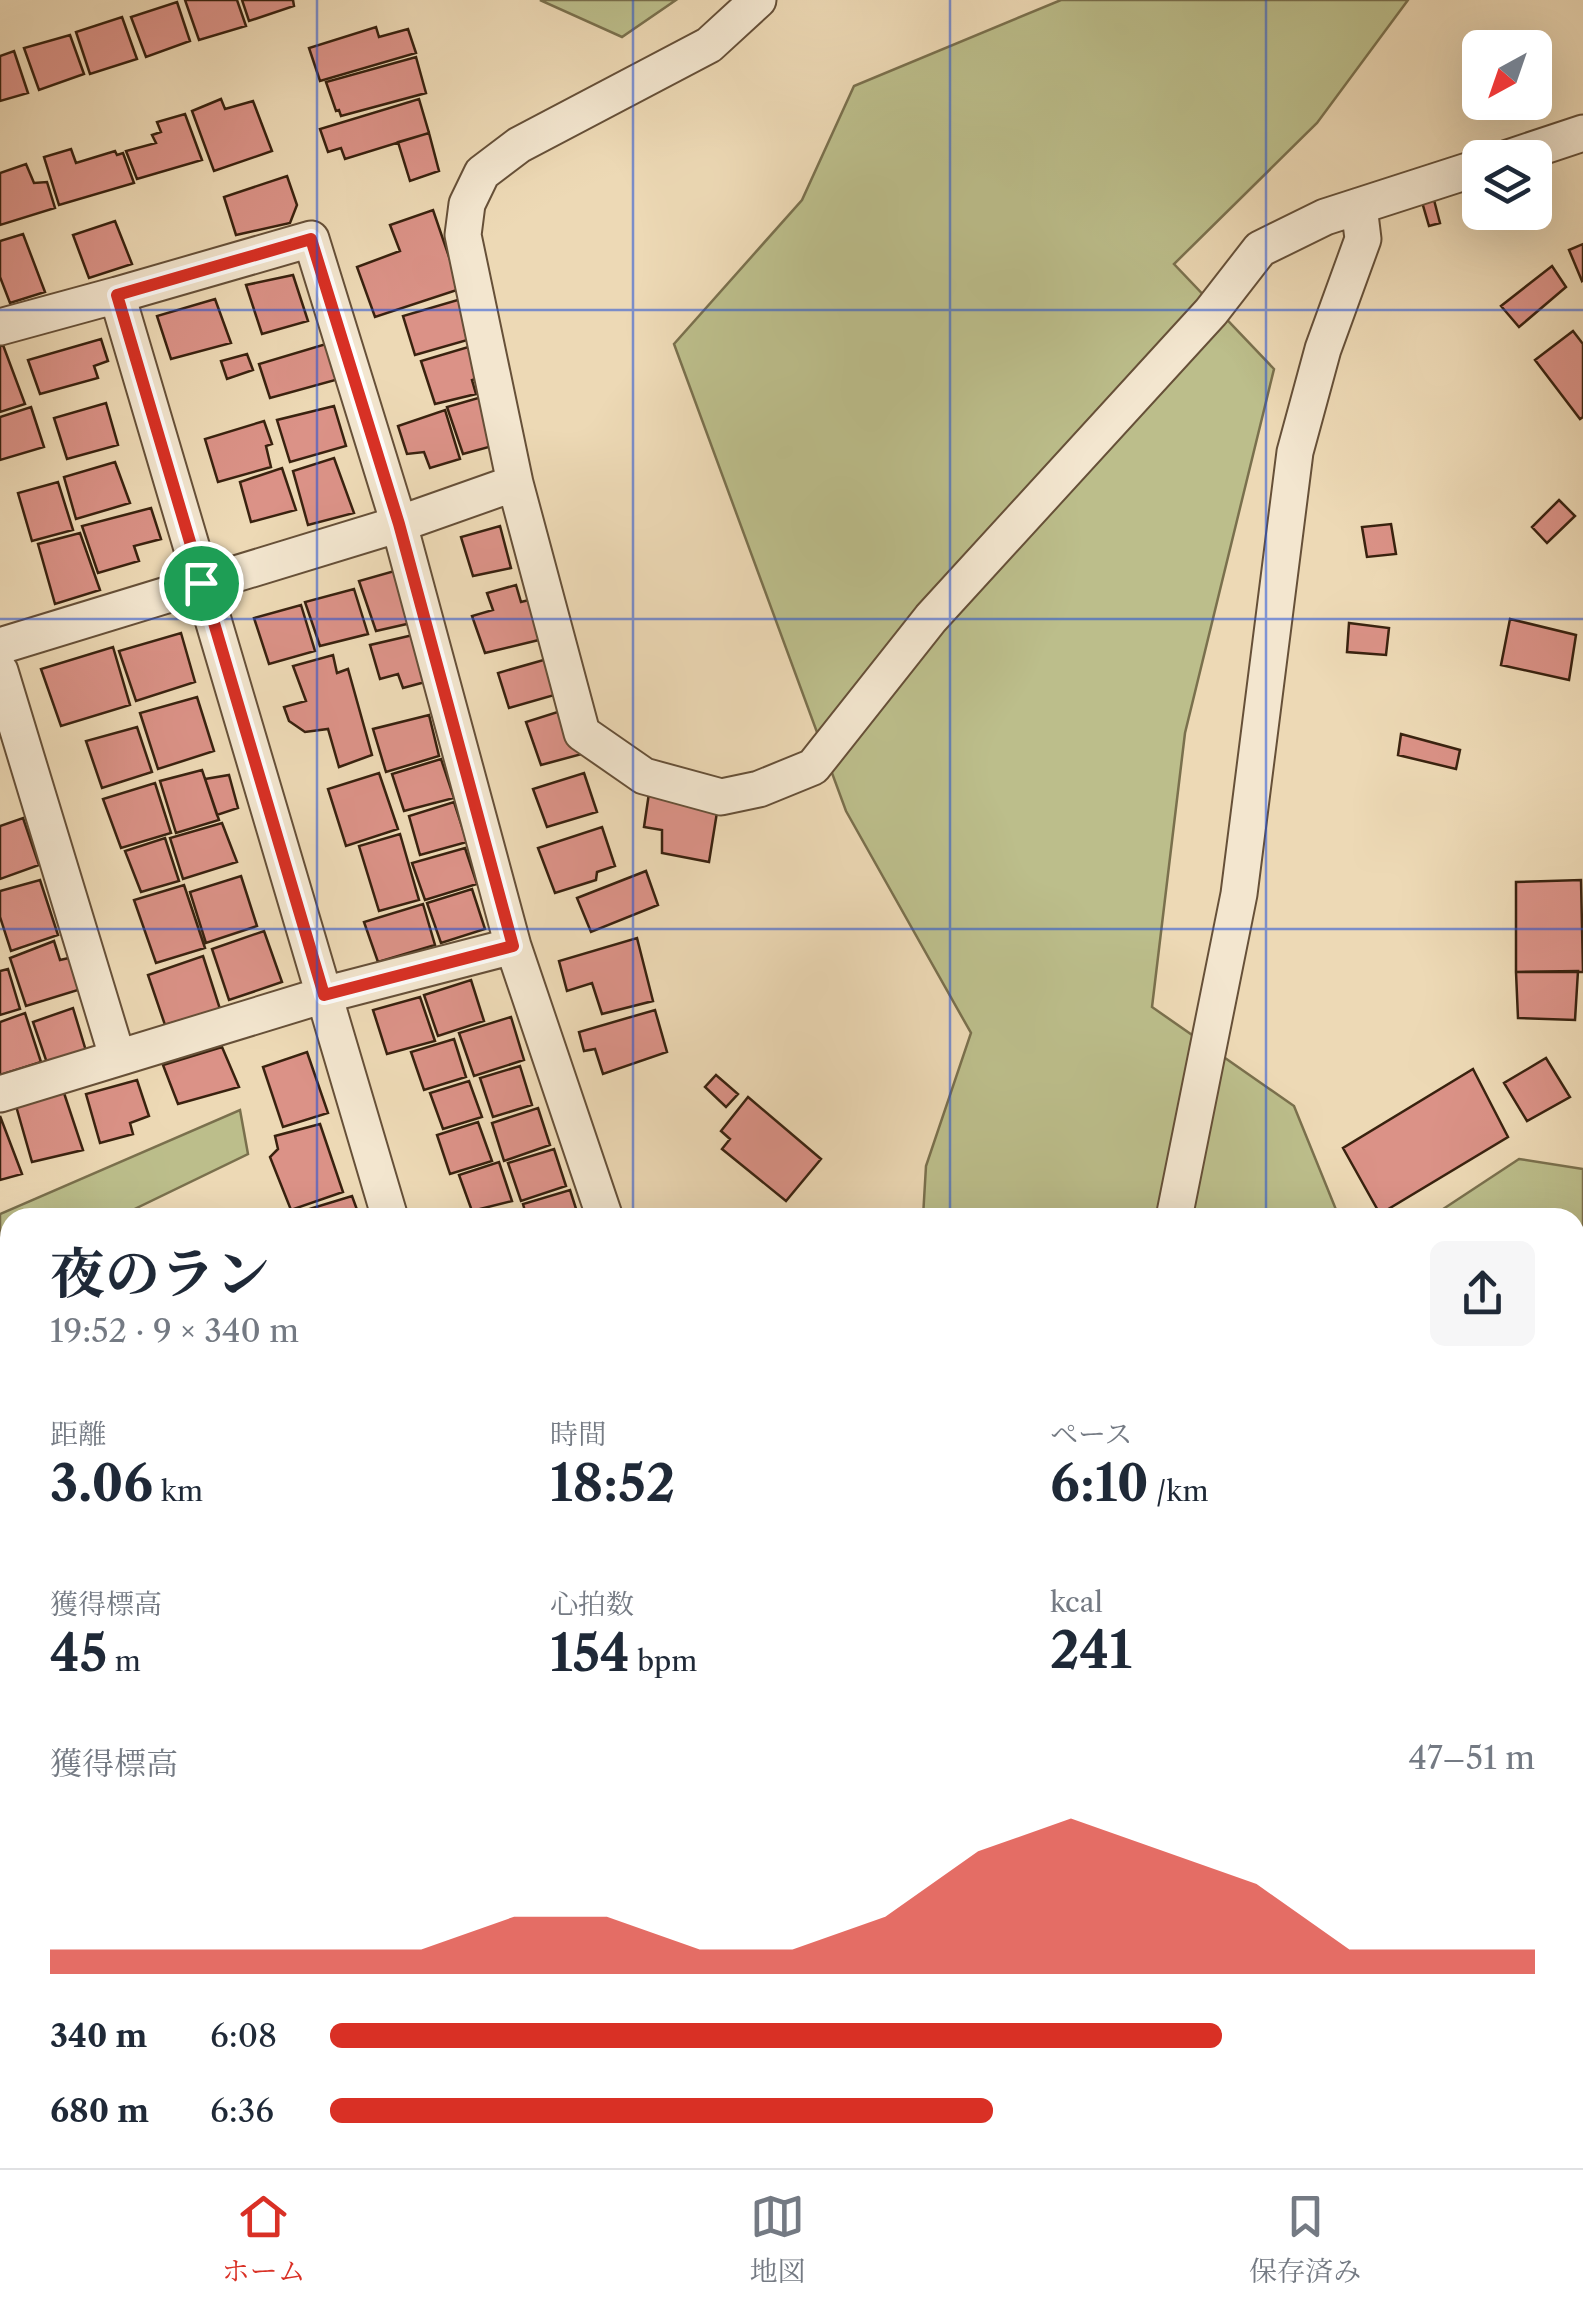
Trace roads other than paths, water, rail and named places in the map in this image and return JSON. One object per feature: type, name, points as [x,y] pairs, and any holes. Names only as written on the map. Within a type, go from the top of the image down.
[{"type":"street","points":[[758,0],[710,45],[518,146],[482,173],[468,204],[463,235],[515,483],[582,733],[644,776],[721,797],[759,789],[813,767],[931,618],[1210,312],[1260,249],[1325,217],[1462,173]]},
{"type":"street","points":[[1552,143],[1583,133]]},
{"type":"street","points":[[1176,1208],[1240,894],[1295,452],[1322,349],[1363,239],[1359,206]]},
{"type":"street","points":[[0,328],[311,239],[399,524],[513,946],[602,1208]]},
{"type":"street","points":[[117,295],[387,1208]]},
{"type":"street","points":[[0,646],[399,524],[515,483]]},
{"type":"street","points":[[0,671],[117,1056]]},
{"type":"street","points":[[0,1094],[324,995],[513,946]]}]
